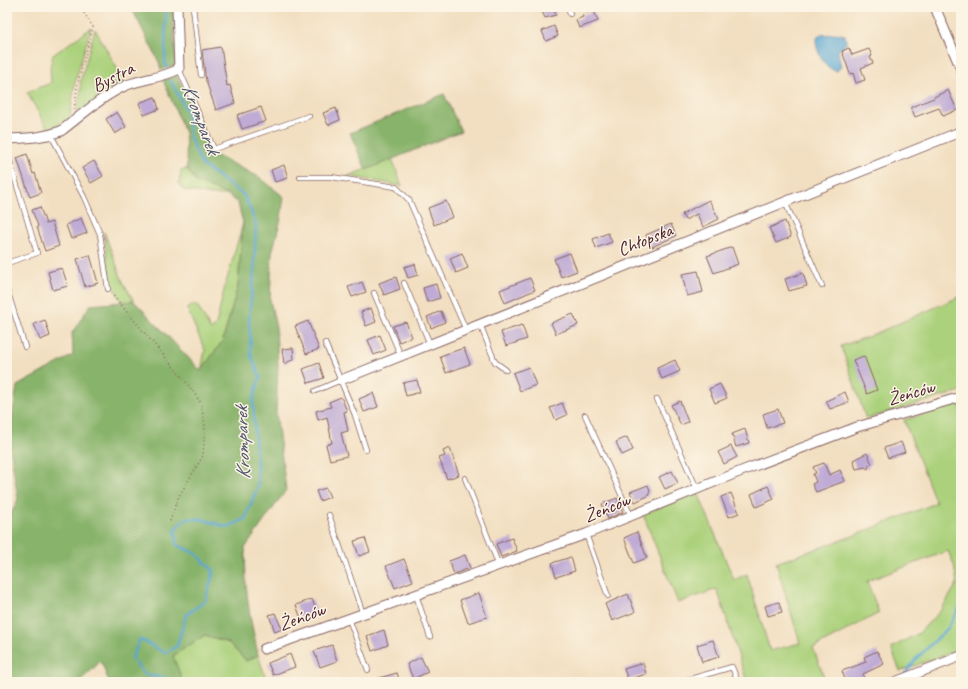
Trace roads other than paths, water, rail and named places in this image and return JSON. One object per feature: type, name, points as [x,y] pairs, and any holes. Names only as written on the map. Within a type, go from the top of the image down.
[{"type":"street","points":[[177,7],[180,69]]},
{"type":"street","points":[[935,7],[961,69]]},
{"type":"street","name":"Bystra","points":[[7,138],[40,137],[51,135],[61,131],[112,93],[126,85],[141,80],[170,74],[180,69]]},
{"type":"street","name":"Chłopska","points":[[341,380],[957,133],[961,130]]},
{"type":"street","name":"Żeńców","points":[[264,649],[586,534],[697,489],[858,427],[961,397]]},
{"type":"street","points":[[895,682],[961,656]]},
{"type":"lane","points":[[193,7],[201,75]]},
{"type":"lane","points":[[568,7],[570,14]]},
{"type":"lane","points":[[180,69],[214,149],[309,116]]},
{"type":"lane","points":[[51,135],[84,197],[100,234],[108,289]]},
{"type":"lane","points":[[7,152],[37,253],[7,263]]},
{"type":"lane","points":[[300,177],[332,177],[396,187],[409,200],[466,330]]},
{"type":"lane","points":[[785,202],[822,286]]},
{"type":"lane","points":[[404,283],[430,344]]},
{"type":"lane","points":[[7,290],[25,347]]},
{"type":"lane","points":[[374,293],[400,356]]},
{"type":"lane","points":[[480,324],[494,362],[506,370]]},
{"type":"lane","points":[[325,344],[355,415],[366,450]]},
{"type":"lane","points":[[315,391],[341,380]]},
{"type":"lane","points":[[657,399],[697,489]]},
{"type":"lane","points":[[585,416],[631,516]]},
{"type":"lane","points":[[465,478],[498,566]]},
{"type":"lane","points":[[329,515],[363,614]]},
{"type":"lane","points":[[586,534],[608,596]]},
{"type":"lane","points":[[416,595],[430,637]]},
{"type":"lane","points":[[350,618],[368,670]]},
{"type":"lane","points":[[680,682],[732,667],[738,682]]},
{"type":"water","points":[[835,33],[845,35],[846,39],[846,44],[838,51],[841,67],[837,71],[829,68],[823,60],[818,51],[816,42],[817,38],[821,34],[825,35]]},
{"type":"waterway","name":"Kromparek","points":[[166,7],[165,63],[167,67]]},
{"type":"waterway","name":"Kromparek","points":[[171,81],[187,112],[190,138],[202,165],[244,195],[256,223],[254,275],[249,315],[251,355],[260,377],[253,401],[258,486],[245,519],[227,527],[201,519],[185,519],[175,529],[177,545],[195,553],[214,571],[205,601],[186,615],[177,646],[165,653],[140,639],[132,658],[144,674],[173,680],[174,682]]},
{"type":"waterway","points":[[904,676],[915,660],[948,628],[961,605]]}]
